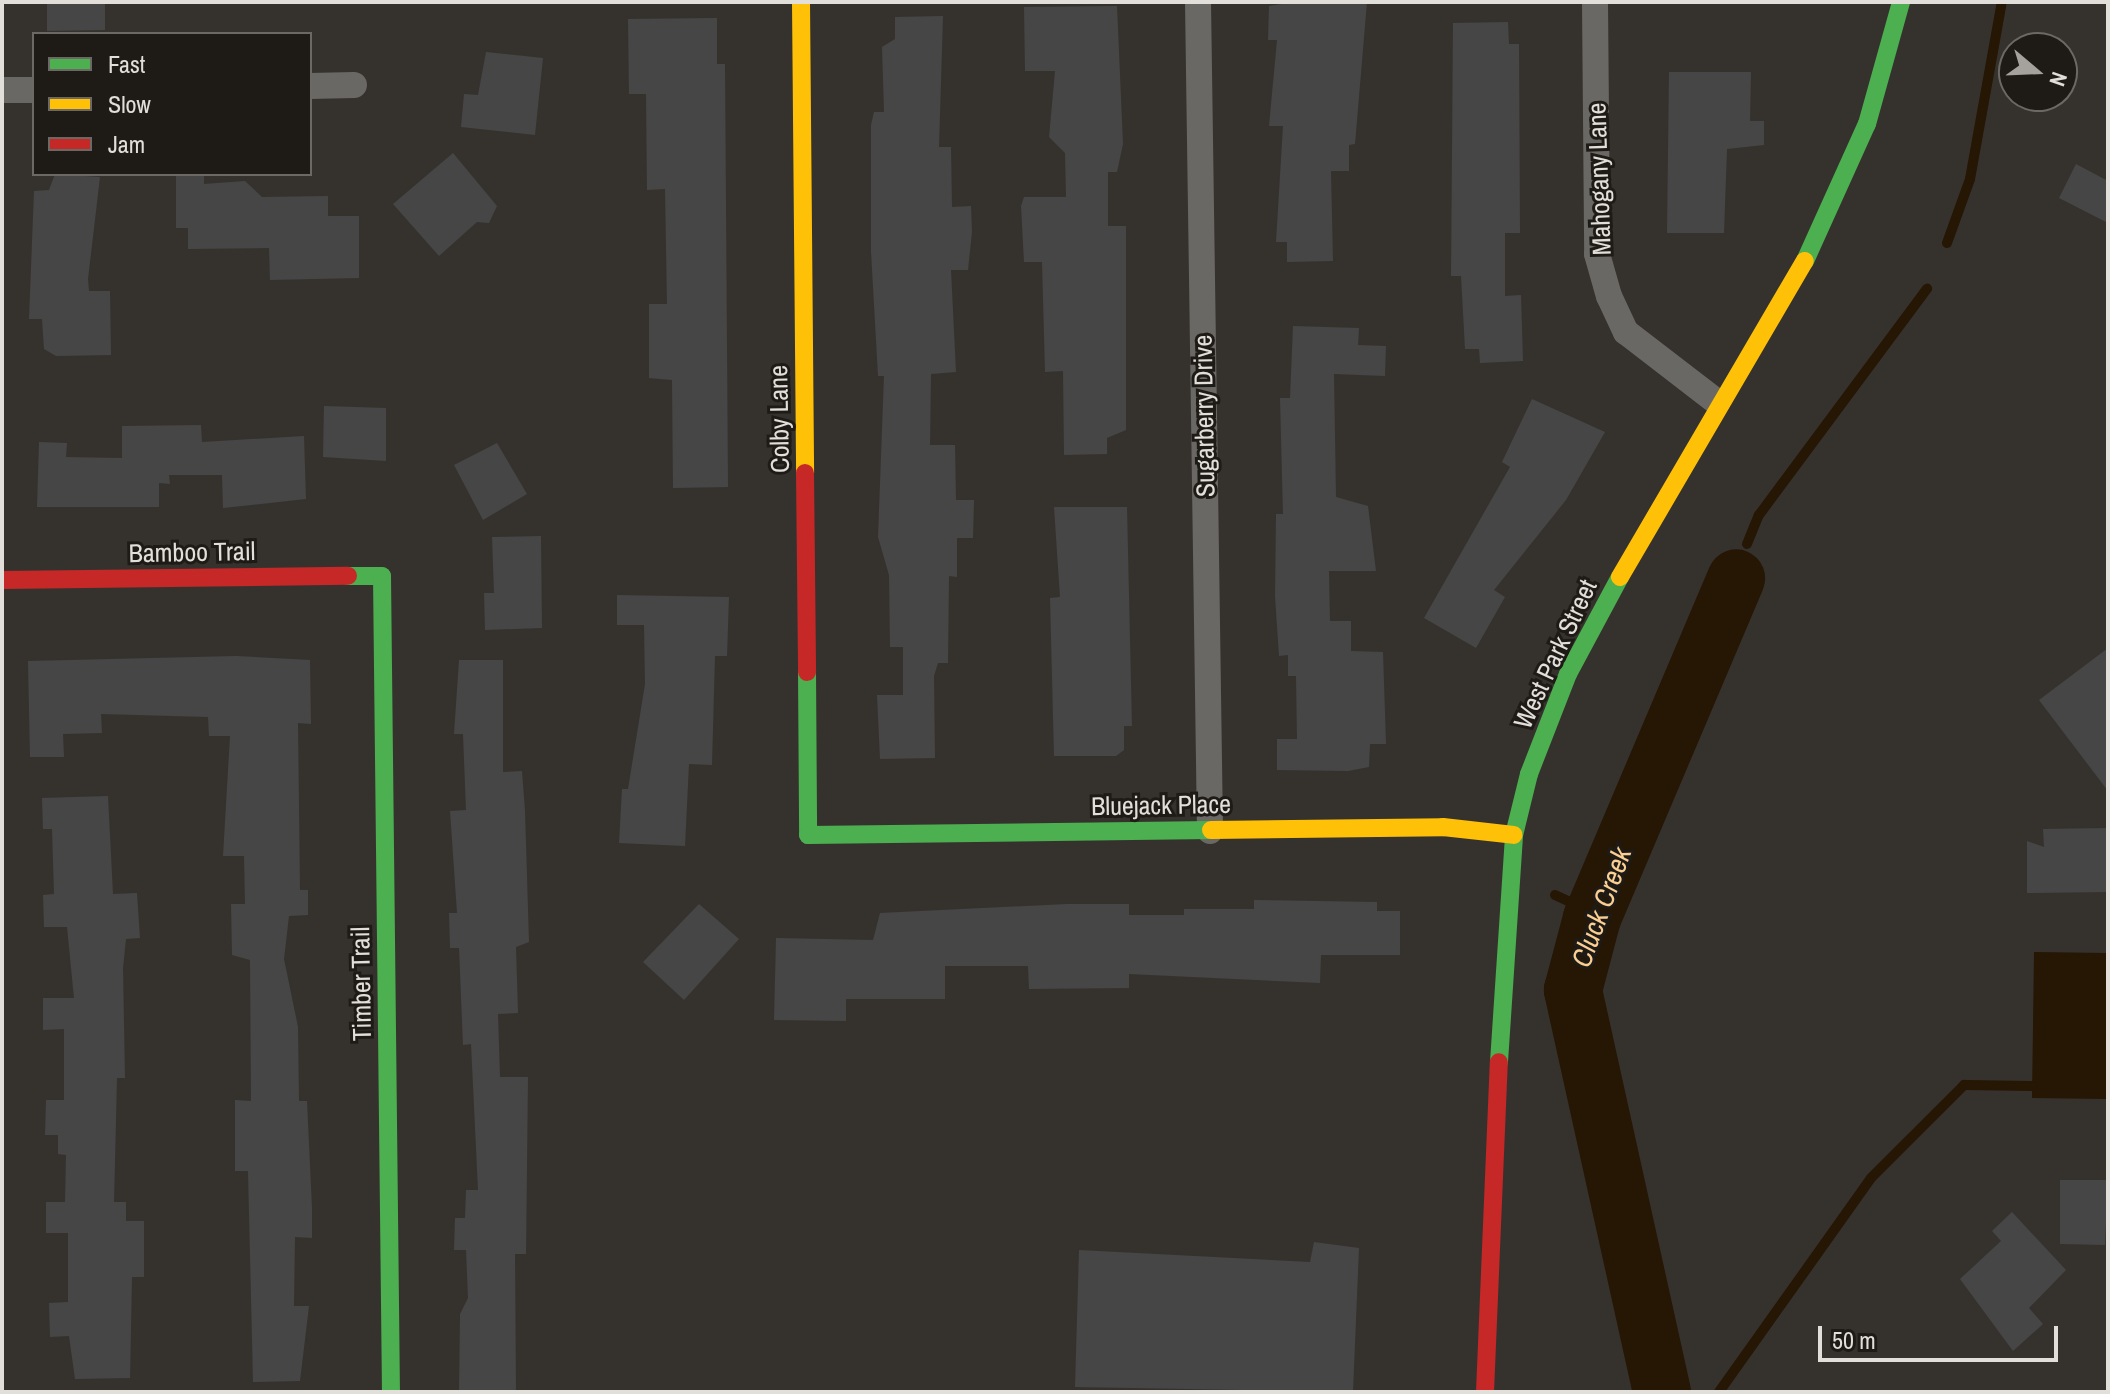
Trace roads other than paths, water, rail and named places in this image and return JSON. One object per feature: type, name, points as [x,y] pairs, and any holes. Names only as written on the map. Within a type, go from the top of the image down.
[{"type":"street","name":"Colby Lane","points":[[801,2],[808,835]]},
{"type":"street","name":"Sugarberry Drive","points":[[1198,2],[1210,831]]},
{"type":"street","name":"Mahogany Lane","points":[[1595,2],[1597,254],[1609,296],[1626,332],[1717,402]]},
{"type":"street","name":"West Park Street","points":[[1485,1392],[1514,835],[1568,674],[1717,402],[1812,250],[1867,124],[1901,2]]},
{"type":"street","points":[[312,86],[354,85]]},
{"type":"street","points":[[2,90],[32,90]]},
{"type":"street","name":"Bamboo Trail","points":[[2,580],[382,576]]},
{"type":"street","name":"Timber Trail","points":[[382,576],[391,1392]]},
{"type":"street","name":"Bluejack Place","points":[[808,835],[1443,827],[1514,835]]},
{"type":"waterway","name":"Cluck Creek","points":[[1947,243],[1970,179],[2002,2]]},
{"type":"waterway","name":"Cluck Creek","points":[[1747,544],[1759,515],[1927,289]]},
{"type":"waterway","name":"Cluck Creek","points":[[1662,1392],[1573,990],[1592,918],[1736,578]]},
{"type":"waterway","points":[[1555,895],[1594,913]]},
{"type":"waterway","points":[[1719,1392],[1871,1178],[1964,1085],[2032,1086]]}]
